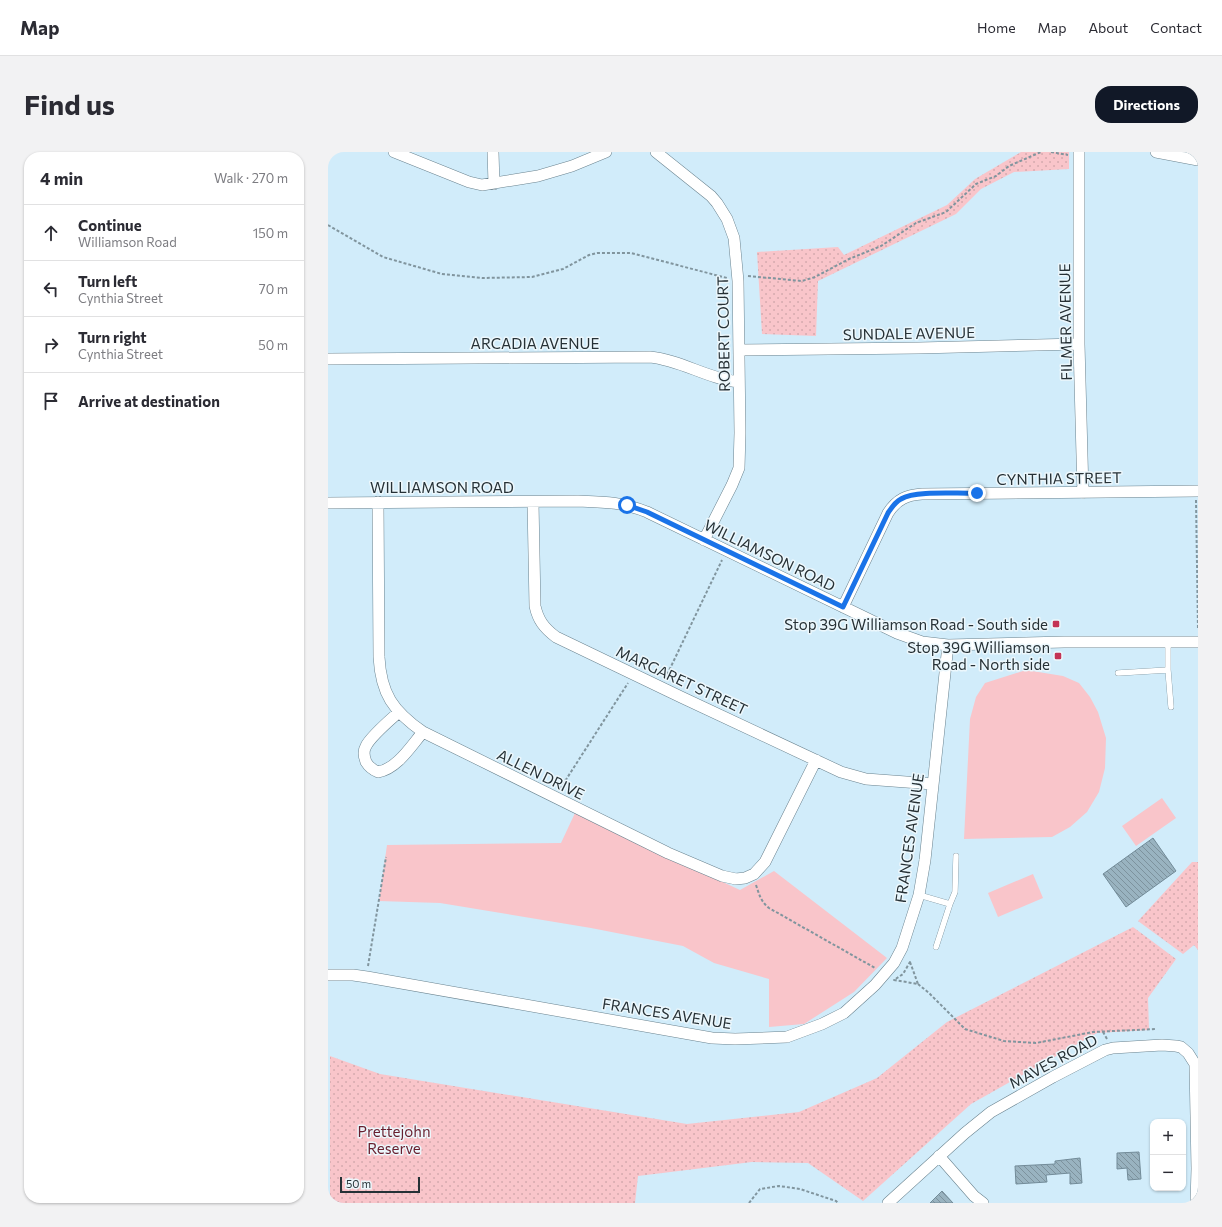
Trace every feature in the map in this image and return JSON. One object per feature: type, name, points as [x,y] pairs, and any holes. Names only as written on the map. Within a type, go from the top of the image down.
[{"type":"street","points":[[394,152],[476,184],[494,184],[526,179],[554,172],[606,152]]},
{"type":"street","points":[[494,152],[494,184]]},
{"type":"street","name":"ROBERT COURT","points":[[656,152],[701,187],[717,202],[727,219],[734,238],[737,278],[739,350],[739,468],[704,540]]},
{"type":"street","points":[[1156,152],[1198,160]]},
{"type":"street","name":"FILMER AVENUE","points":[[1079,154],[1079,344],[1083,493]]},
{"type":"street","name":"SUNDALE AVENUE","points":[[739,350],[1079,344]]},
{"type":"street","name":"ARCADIA AVENUE","points":[[328,359],[650,357],[671,360],[719,378],[739,382]]},
{"type":"street","name":"CYNTHIA STREET","points":[[843,607],[888,513],[902,498],[922,494],[1197,491]]},
{"type":"street","name":"ALLEN DRIVE","points":[[378,502],[380,673],[384,690],[399,712],[423,732],[697,866],[727,878],[741,879],[754,874],[765,862],[816,760]]},
{"type":"street","name":"MARGARET STREET","points":[[533,502],[534,595],[540,622],[550,632],[661,687],[841,772],[859,778],[933,784]]},
{"type":"street","name":"WILLIAMSON ROAD","points":[[328,503],[613,502],[636,508],[911,639],[948,645],[1064,642],[1198,642]]},
{"type":"street","name":"FRANCES AVENUE","points":[[328,975],[341,974],[367,977],[712,1038],[735,1040],[786,1037],[822,1024],[844,1013],[874,985],[894,963],[902,948],[919,894],[926,853],[948,645]]},
{"type":"street","points":[[399,712],[366,746],[364,754],[365,758],[368,765],[372,769],[378,772],[389,768],[400,759],[423,732]]},
{"type":"street","name":"MAVES ROAD","points":[[888,1203],[974,1125],[991,1112],[1108,1048],[1162,1045],[1181,1047],[1194,1060],[1196,1068],[1196,1203]]},
{"type":"street","points":[[939,1156],[974,1196],[983,1203]]},
{"type":"lane","points":[[1168,642],[1168,670],[1171,707]]},
{"type":"lane","points":[[1118,673],[1168,670]]},
{"type":"lane","points":[[936,947],[955,892],[956,856]]},
{"type":"lane","points":[[919,894],[950,904]]},
{"type":"path","points":[[328,225],[383,257],[442,274],[482,278],[532,277],[563,269],[589,255],[597,253],[631,253],[737,278],[802,281],[815,277],[849,259],[880,246],[916,224],[946,212],[976,184],[996,176],[1010,166],[1041,152]]},
{"type":"path","points":[[1051,152],[1079,154]]},
{"type":"path","points":[[1197,491],[1198,630]]},
{"type":"path","points":[[661,687],[726,551]]},
{"type":"path","points":[[555,797],[634,674]]},
{"type":"path","points":[[367,977],[386,857]]},
{"type":"path","points":[[755,884],[760,898],[769,908],[881,971]]},
{"type":"path","points":[[918,984],[910,962],[903,974],[894,980],[918,984],[965,1028],[1004,1041],[1036,1043],[1093,1032],[1156,1029]]},
{"type":"path","points":[[1103,1032],[1109,1042]]},
{"type":"path","points":[[749,1203],[760,1189],[779,1186],[800,1189],[838,1203]]},
{"type":"green space","points":[[1021,152],[1069,152],[1069,169],[1014,172],[981,189],[956,214],[818,281],[816,336],[762,334],[757,252],[838,247],[844,255],[947,205],[975,179]]},
{"type":"green space","points":[[1026,670],[1063,676],[1079,683],[1090,697],[1098,712],[1106,738],[1105,768],[1099,792],[1087,812],[1070,827],[1052,837],[964,839],[970,719],[976,697],[985,683]]},
{"type":"green space","points":[[1162,798],[1176,818],[1136,846],[1122,826]]},
{"type":"green space","points":[[575,813],[740,890],[774,871],[887,958],[854,992],[804,1024],[769,1027],[769,979],[714,963],[683,946],[591,928],[440,903],[379,901],[387,845],[561,843]]},
{"type":"green space","points":[[1192,862],[1198,862],[1198,950],[1194,945],[1183,954],[1138,921]]},
{"type":"green space","points":[[1033,874],[1043,898],[998,917],[988,893]]},
{"type":"green space","name":"Prettejohn Reserve","points":[[1133,927],[1176,959],[1148,998],[1149,1030],[1097,1033],[971,1104],[863,1201],[808,1163],[752,1162],[638,1176],[635,1203],[330,1203],[330,1056],[380,1074],[687,1124],[799,1112],[877,1078],[947,1022]]},
{"type":"building","points":[[1153,838],[1176,871],[1126,907],[1103,874]]},
{"type":"building","points":[[1139,1152],[1141,1179],[1128,1180],[1127,1168],[1117,1169],[1117,1153]]},
{"type":"building","points":[[1080,1158],[1082,1183],[1070,1184],[1070,1173],[1046,1175],[1047,1182],[1016,1184],[1015,1166],[1055,1164],[1055,1161]]},
{"type":"building","points":[[942,1191],[953,1203],[930,1203]]},
{"type":"place","name":"Stop 39G Williamson Road - South side","points":[[1056,624]]},
{"type":"place","name":"Stop 39G Williamson Road - North side","points":[[1058,656]]},
{"type":"route","points":[[627,505],[647,512],[843,607],[888,513],[897,501],[907,496],[922,494],[977,493]]}]
